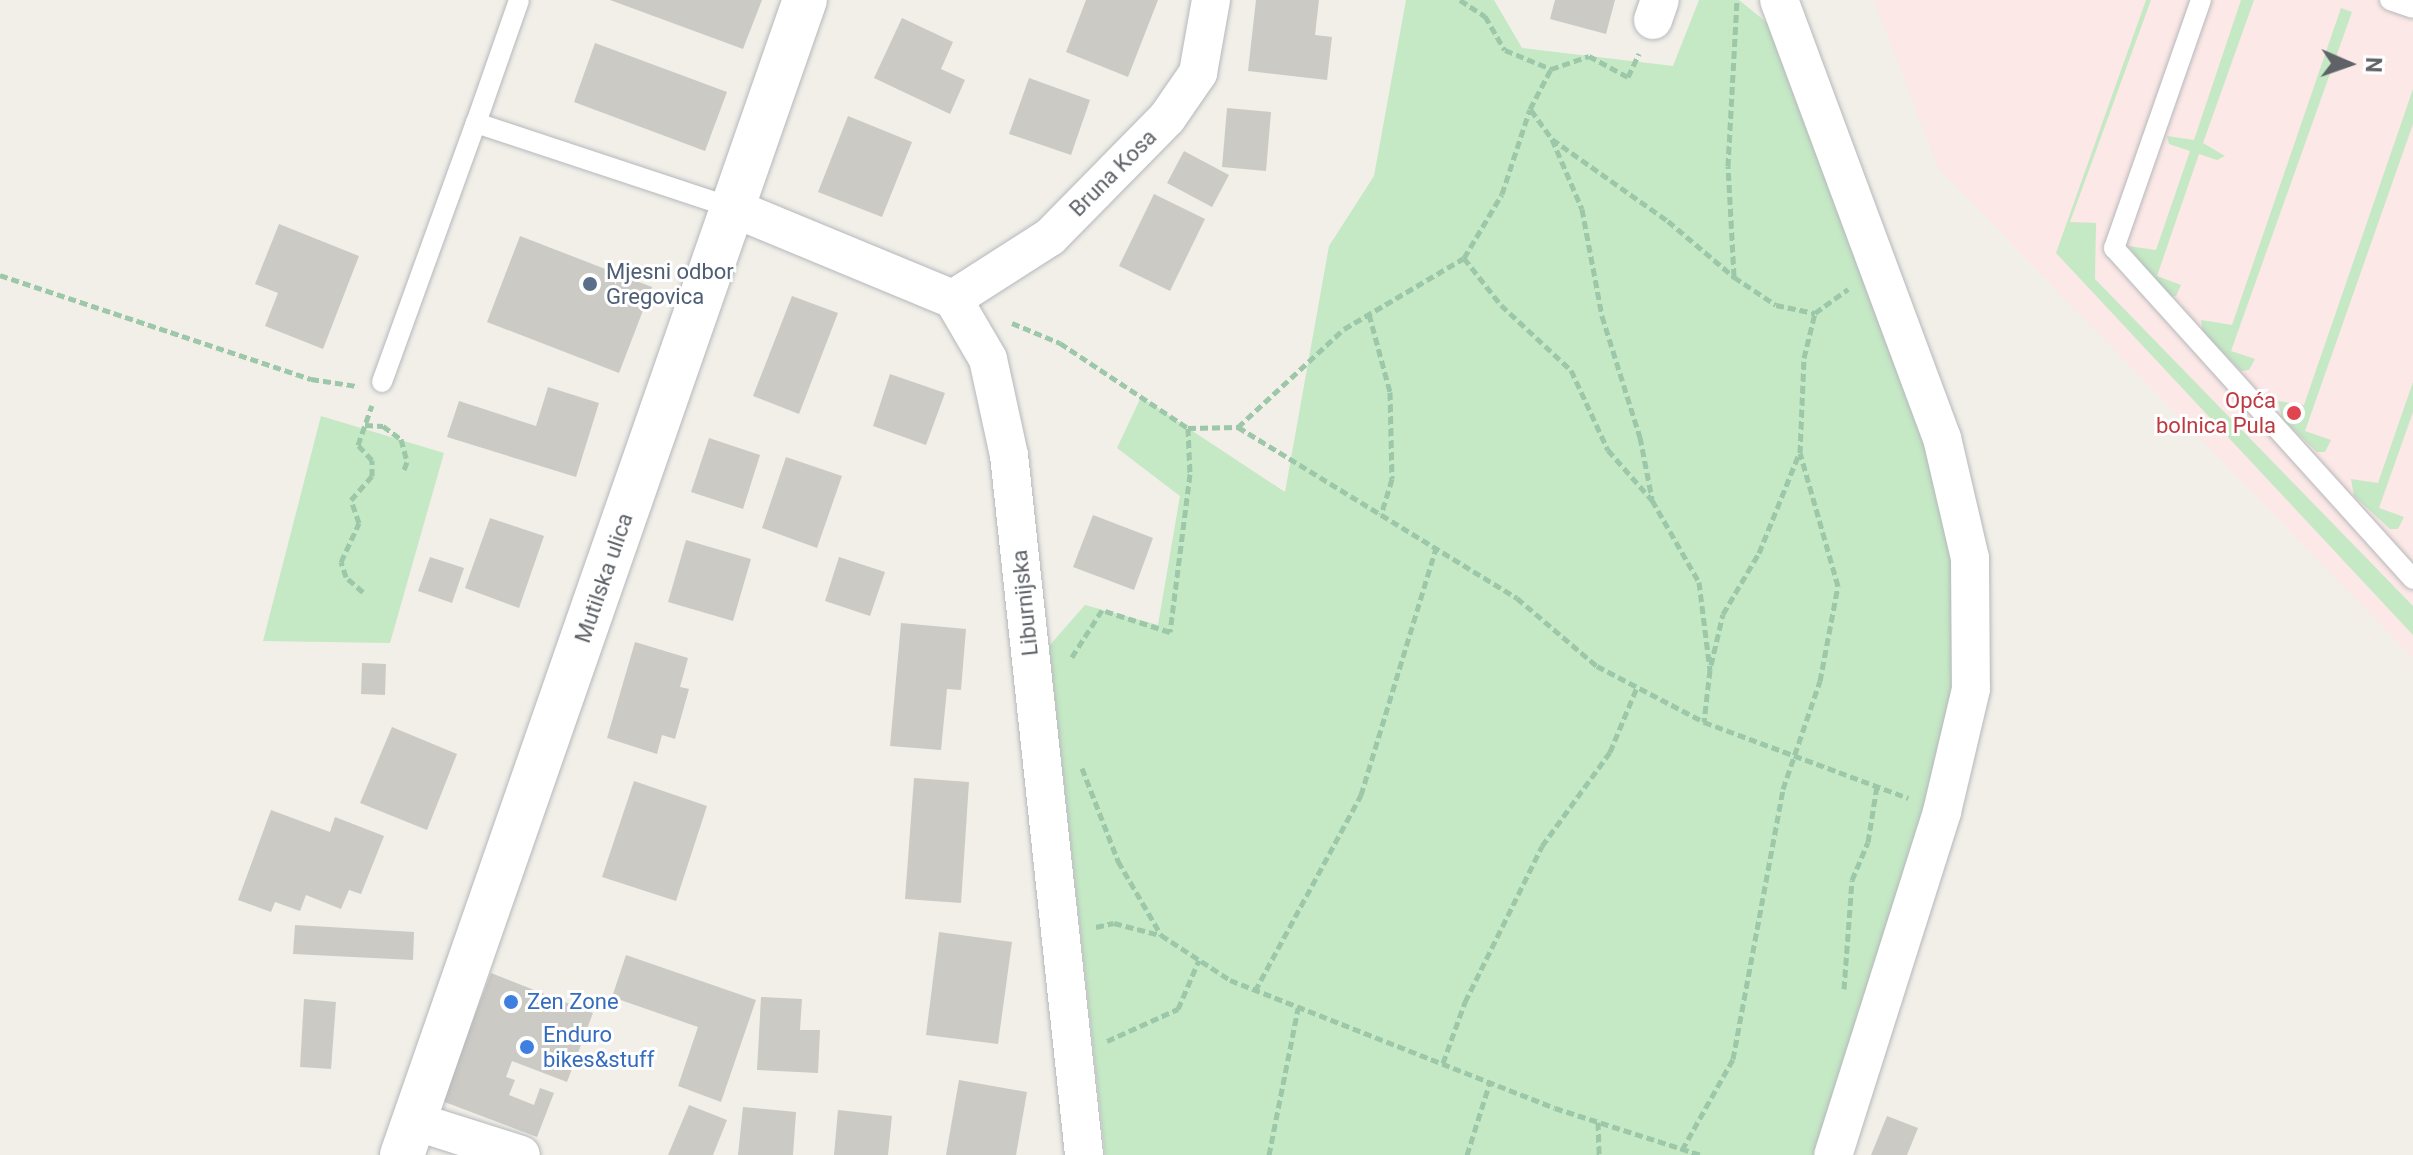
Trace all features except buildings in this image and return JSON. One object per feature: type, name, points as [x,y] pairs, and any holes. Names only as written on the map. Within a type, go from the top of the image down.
[{"type":"main road","name":"Mutilska ulica","points":[[408,1138],[805,0]]},
{"type":"street","name":"Bruna Kosa","points":[[953,299],[1050,237],[1167,118],[1198,73],[1211,0]]},
{"type":"street","points":[[1779,0],[1942,438],[1970,558],[1971,689],[1942,812],[1833,1155]]},
{"type":"street","points":[[733,208],[953,299]]},
{"type":"street","name":"Liburnijska","points":[[953,299],[988,359],[1009,455],[1084,1155]]},
{"type":"street","points":[[408,1138],[521,1155]]},
{"type":"lane","points":[[382,382],[519,0]]},
{"type":"lane","points":[[2201,0],[2114,248],[2413,579]]},
{"type":"lane","points":[[2390,0],[2413,8]]},
{"type":"lane","points":[[476,123],[733,208]]},
{"type":"path","points":[[1460,0],[1485,16],[1505,50],[1551,69],[1589,56],[1628,77],[1656,10]]},
{"type":"path","points":[[1734,277],[1728,166],[1737,0]]},
{"type":"path","points":[[1238,427],[1344,329],[1464,258],[1502,194],[1530,109],[1551,69]]},
{"type":"path","points":[[1530,109],[1552,139],[1582,209],[1602,316],[1640,437],[1652,500]]},
{"type":"path","points":[[1552,139],[1668,221],[1734,277],[1776,305],[1815,313]]},
{"type":"path","points":[[1464,258],[1501,305],[1571,370],[1608,450],[1652,500],[1699,582],[1710,670]]},
{"type":"path","points":[[0,275],[311,379],[351,387],[382,382]]},
{"type":"path","points":[[1682,1150],[1733,1059],[1793,754],[1820,681],[1838,586],[1800,453],[1804,358],[1815,313],[1839,292],[1882,277]]},
{"type":"path","points":[[953,299],[1060,343],[1188,428],[1238,427],[1517,598],[1597,666],[1704,722],[1942,812]]},
{"type":"path","points":[[1369,314],[1390,392],[1392,479],[1381,514]]},
{"type":"path","points":[[363,592],[346,577],[341,562],[359,523],[351,500],[372,476],[372,460],[358,445],[382,382]]},
{"type":"path","points":[[364,425],[383,426],[401,439],[407,462],[403,472]]},
{"type":"path","points":[[1066,666],[1102,610],[1170,632],[1190,474],[1188,428]]},
{"type":"path","points":[[1704,722],[1710,670],[1723,614],[1759,553],[1800,453]]},
{"type":"path","points":[[1255,991],[1361,795],[1436,548]]},
{"type":"path","points":[[1443,1063],[1465,1002],[1542,846],[1610,752],[1637,687]]},
{"type":"path","points":[[1077,753],[1118,861],[1161,935]]},
{"type":"path","points":[[1842,997],[1852,880],[1868,842],[1877,786]]},
{"type":"path","points":[[1060,935],[1114,923],[1161,935],[1255,991],[1598,1122],[1701,1155]]},
{"type":"path","points":[[1072,1051],[1123,1037],[1178,1009],[1199,960]]},
{"type":"path","points":[[1269,1155],[1298,1008]]},
{"type":"path","points":[[1467,1155],[1490,1082]]},
{"type":"path","points":[[1598,1122],[1599,1155]]},
{"type":"shaded area","name":"Opća bolnica Pula","points":[[1874,0],[2413,0],[2413,658],[1938,168]]},
{"type":"green space","points":[[1406,0],[1494,0],[1522,48],[1673,66],[1699,0],[1739,0],[1792,43],[1942,438],[1971,689],[1835,1155],[1105,1155],[1049,646],[1085,605],[1158,625],[1180,496],[1117,448],[1141,397],[1285,492],[1329,246],[1374,176]]},
{"type":"green space","points":[[2146,0],[2151,0],[2070,222],[2096,223],[2095,279],[2413,606],[2413,635],[2056,253]]},
{"type":"green space","points":[[2241,0],[2254,0],[2203,143],[2225,156],[2217,160],[2199,154],[2157,276],[2181,285],[2176,296],[2168,297],[2128,246],[2156,250],[2190,151],[2169,144],[2167,136],[2194,140]]},
{"type":"green space","points":[[2341,8],[2352,12],[2231,351],[2255,359],[2249,370],[2241,371],[2203,332],[2201,320],[2232,325]]},
{"type":"green space","points":[[2413,89],[2413,124],[2305,431],[2331,440],[2325,452],[2317,452],[2282,419],[2278,401],[2304,405]]},
{"type":"green space","points":[[2413,382],[2413,412],[2379,508],[2404,517],[2398,529],[2390,529],[2354,496],[2351,479],[2378,483]]},
{"type":"green space","points":[[321,416],[444,453],[390,643],[263,641]]},
{"type":"place","name":"Mjesni odbor Gregovica","points":[[590,284]]},
{"type":"place","name":"Opća bolnica Pula","points":[[2294,413]]},
{"type":"place","name":"Zen Zone","points":[[511,1002]]},
{"type":"place","name":"Enduro bikes&stuff","points":[[527,1047]]}]
